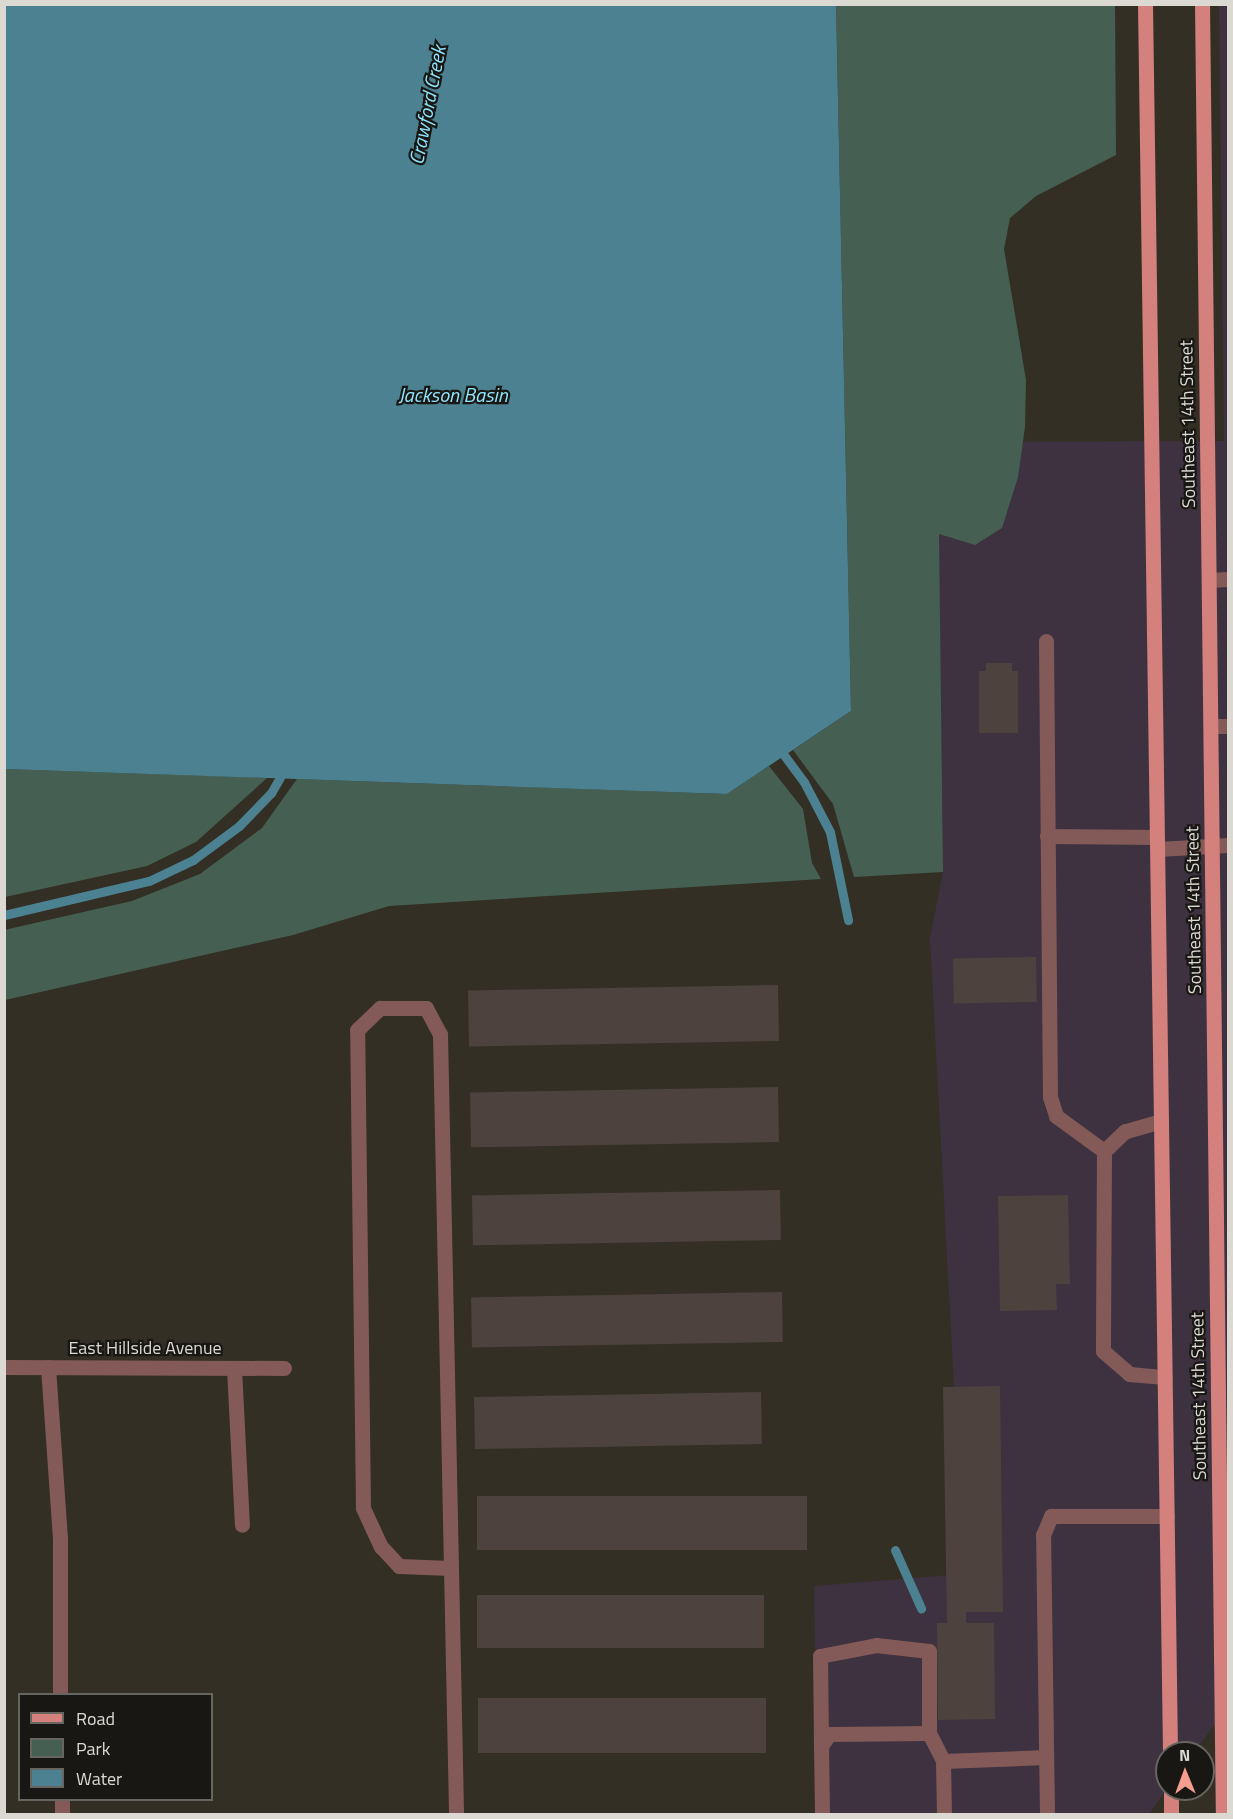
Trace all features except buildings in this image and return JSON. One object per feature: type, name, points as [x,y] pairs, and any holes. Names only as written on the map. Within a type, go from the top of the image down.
[{"type":"main road","name":"Southeast 14th Street","points":[[1145,4],[1170,1741]]},
{"type":"main road","name":"Southeast 14th Street","points":[[1202,4],[1223,1815]]},
{"type":"street","points":[[1209,580],[1228,579]]},
{"type":"street","points":[[1046,641],[1050,1097],[1056,1116],[1104,1151]]},
{"type":"street","points":[[1211,726],[1228,726]]},
{"type":"street","points":[[1047,836],[1228,845]]},
{"type":"street","points":[[450,1568],[399,1566],[381,1547],[363,1508],[357,1030],[380,1008],[426,1008],[440,1034],[456,1815]]},
{"type":"street","points":[[1161,1121],[1125,1131],[1104,1151],[1103,1351],[1129,1374],[1165,1377]]},
{"type":"street","name":"East Hillside Avenue","points":[[4,1367],[285,1368]]},
{"type":"street","points":[[48,1367],[60,1537],[60,1693]]},
{"type":"street","points":[[234,1368],[242,1526]]},
{"type":"street","points":[[1047,1815],[1043,1535],[1051,1516],[1167,1516]]},
{"type":"street","points":[[822,1815],[820,1656],[876,1645],[929,1651],[929,1733],[943,1761],[944,1815]]},
{"type":"street","points":[[821,1746],[829,1734],[929,1733]]},
{"type":"street","points":[[943,1761],[1046,1756]]},
{"type":"shaded area","points":[[1219,5],[1228,5],[1228,1706],[1203,1741],[1155,1741],[1155,1801],[1158,1801],[1149,1814],[818,1814],[814,1586],[964,1574],[930,938],[943,872],[937,442],[1224,441]]},
{"type":"green space","points":[[836,5],[1115,5],[1116,155],[1036,196],[1010,218],[1004,249],[1026,380],[1025,427],[1018,477],[1002,528],[975,545],[939,534],[943,872],[854,877],[833,804],[793,750],[851,711]]},
{"type":"green space","points":[[769,766],[803,809],[812,863],[821,879],[389,906],[293,935],[5,1000],[4,930],[132,901],[200,874],[262,828],[297,779],[727,794]]},
{"type":"green space","points":[[4,769],[267,778],[196,842],[147,866],[5,897]]},
{"type":"water","name":"Jackson Basin","points":[[5,4],[836,5],[851,711],[727,794],[5,769]]},
{"type":"waterway","points":[[778,747],[804,782],[830,832],[848,920]]},
{"type":"waterway","points":[[4,915],[149,881],[193,860],[239,826],[271,793],[285,769]]},
{"type":"waterway","points":[[895,1550],[921,1608]]},
{"type":"water label","name":"Crawford Creek","points":[[427,105]]}]
